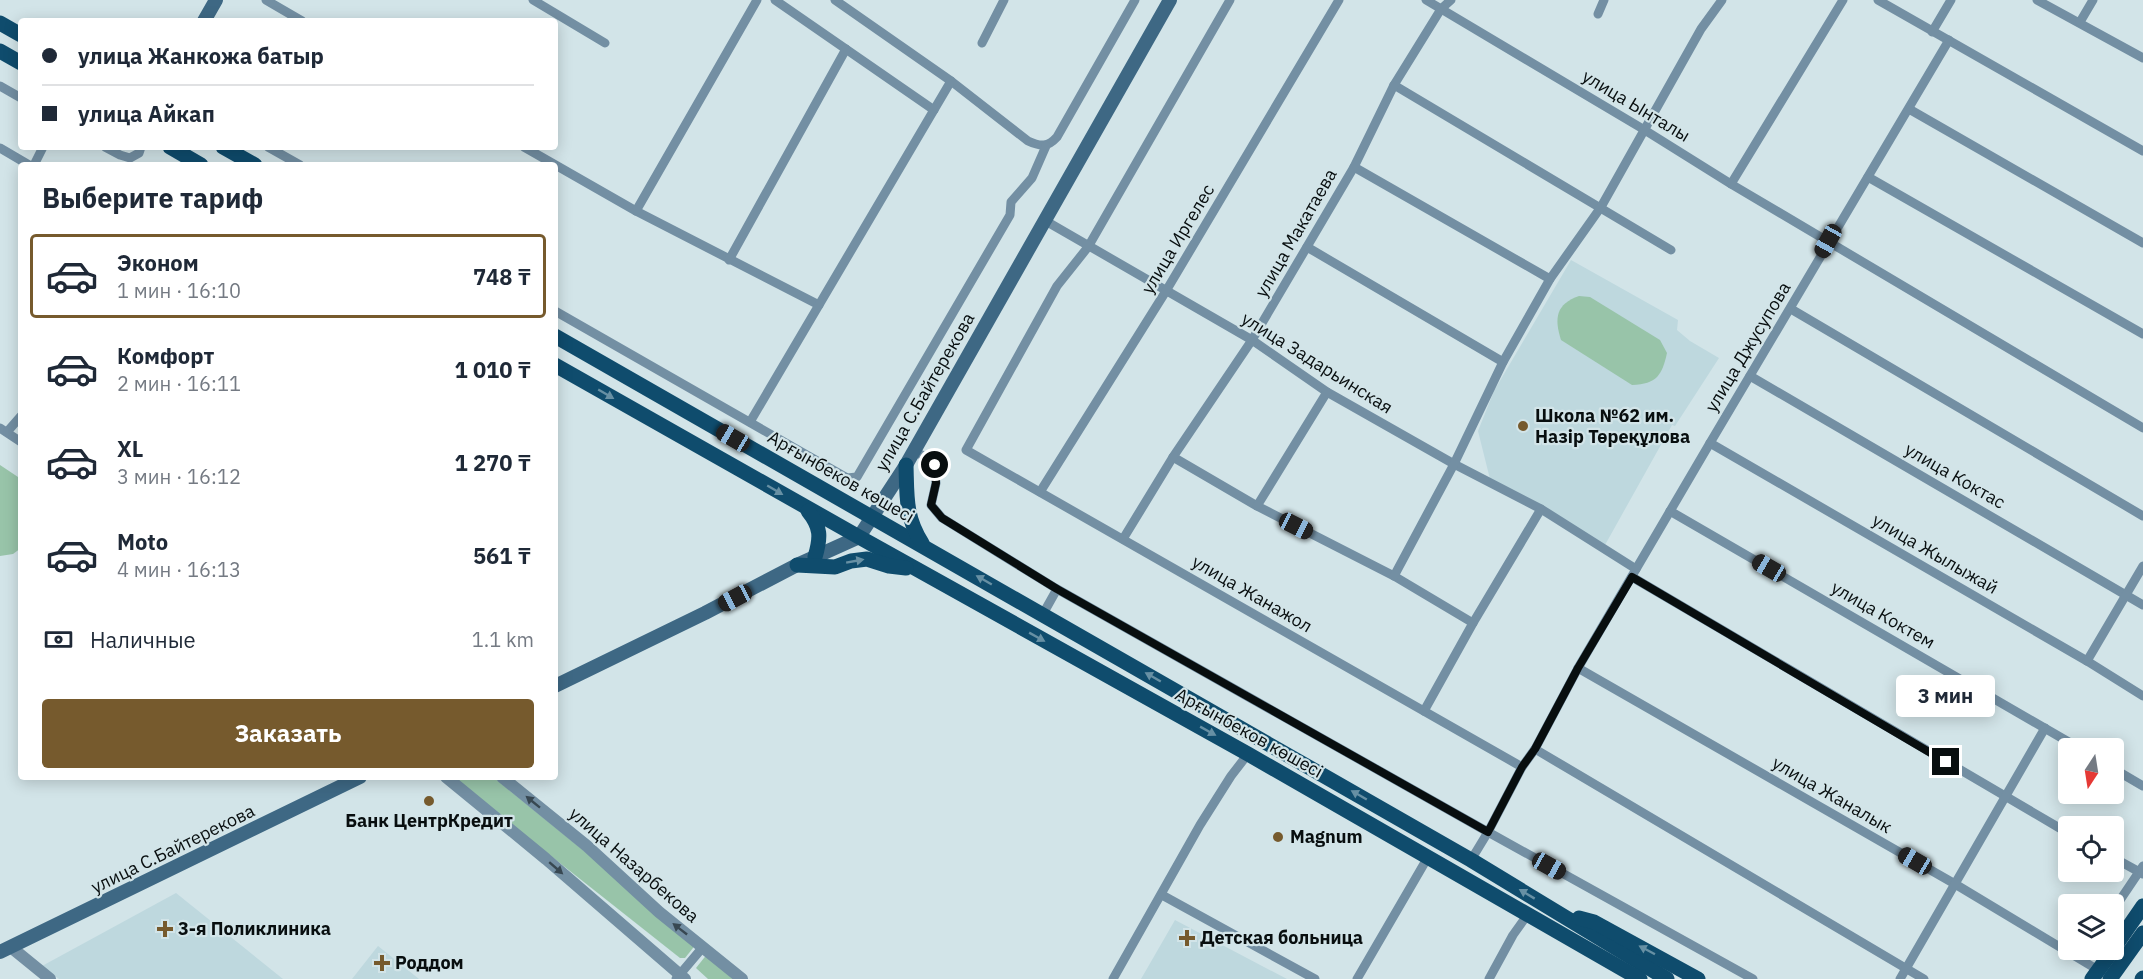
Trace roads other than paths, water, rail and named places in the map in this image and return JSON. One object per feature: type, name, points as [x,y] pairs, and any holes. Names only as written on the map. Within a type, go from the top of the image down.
[{"type":"main road","points":[[206,18],[216,0]]},
{"type":"main road","name":"улица С.Байтерекова","points":[[859,537],[906,465],[1170,0]]},
{"type":"main road","points":[[0,23],[18,33]]},
{"type":"main road","points":[[0,51],[18,61]]},
{"type":"main road","points":[[175,150],[196,162]]},
{"type":"main road","points":[[228,150],[250,162]]},
{"type":"main road","name":"Арғынбеков көшесі","points":[[558,338],[1471,860],[1667,979]]},
{"type":"main road","name":"Арғынбеков көшесі","points":[[558,367],[1248,754],[1640,979]]},
{"type":"main road","points":[[906,465],[908,512],[914,530],[924,546]]},
{"type":"main road","points":[[804,506],[819,528],[816,557]]},
{"type":"main road","points":[[558,685],[797,565],[859,537]]},
{"type":"main road","points":[[797,565],[835,567],[851,561],[867,559],[895,567],[912,567]]},
{"type":"main road","name":"улица С.Байтерекова","points":[[6,950],[354,780]]},
{"type":"main road","points":[[2124,933],[2143,906]]},
{"type":"main road","points":[[1554,910],[1594,922],[1698,979]]},
{"type":"main road","points":[[1549,927],[1572,946],[1622,979]]},
{"type":"main road","points":[[2100,976],[2143,933]]},
{"type":"main road","points":[[2123,979],[2143,950]]},
{"type":"main road","points":[[2100,976],[2108,960]]},
{"type":"street","points":[[266,0],[297,18]]},
{"type":"street","points":[[533,0],[605,43]]},
{"type":"street","points":[[636,211],[757,0]]},
{"type":"street","points":[[775,0],[934,110]]},
{"type":"street","points":[[835,0],[951,81],[1028,141],[1038,146],[1046,146]]},
{"type":"street","points":[[982,43],[1004,0]]},
{"type":"street","points":[[558,313],[847,478],[857,477],[1010,215],[1011,201],[1032,178],[1046,146],[1057,137],[1135,0]]},
{"type":"street","points":[[1088,247],[1230,0]]},
{"type":"street","name":"улица Иргелес","points":[[1040,492],[1166,291],[1339,0]]},
{"type":"street","name":"улица Ынталы","points":[[1426,0],[2143,428]]},
{"type":"street","name":"улица Макатаева","points":[[1123,539],[1173,457],[1252,340],[1353,167],[1394,86],[1442,9],[1451,0]]},
{"type":"street","points":[[1598,14],[1604,0]]},
{"type":"street","points":[[1394,576],[1454,464],[1503,362],[1550,279],[1600,207],[1701,29],[1722,0]]},
{"type":"street","points":[[1731,184],[1843,0]]},
{"type":"street","points":[[1878,0],[2143,151]]},
{"type":"street","points":[[1932,32],[1951,0]]},
{"type":"street","points":[[2037,0],[2143,58]]},
{"type":"street","points":[[2080,22],[2093,0]]},
{"type":"street","name":"улица Джусупова","points":[[1471,860],[1522,767],[1535,749],[1578,668],[1670,510],[1949,40]]},
{"type":"street","points":[[729,260],[846,49]]},
{"type":"street","points":[[750,422],[951,81]]},
{"type":"street","points":[[0,86],[18,96]]},
{"type":"street","points":[[1394,86],[1671,250]]},
{"type":"street","points":[[1908,109],[2143,243]]},
{"type":"street","points":[[0,148],[24,162]]},
{"type":"street","points":[[111,150],[130,158],[140,150]]},
{"type":"street","points":[[273,150],[295,162]]},
{"type":"street","points":[[529,150],[550,162]]},
{"type":"street","points":[[558,167],[636,211],[819,305]]},
{"type":"street","points":[[1353,167],[1550,279]]},
{"type":"street","points":[[1868,177],[2143,334]]},
{"type":"street","name":"улица Задарьинская","points":[[1044,220],[1252,340],[1327,392],[1454,464],[1541,509],[1634,573],[2058,827]]},
{"type":"street","name":"улица Жанажол","points":[[1088,247],[1057,286],[966,450],[1522,767]]},
{"type":"street","points":[[1306,247],[1503,362]]},
{"type":"street","points":[[1791,309],[2143,516]]},
{"type":"street","name":"улица Коктас","points":[[1750,376],[2143,605]]},
{"type":"street","points":[[1257,506],[1327,392]]},
{"type":"street","points":[[18,418],[3,430],[18,440]]},
{"type":"street","name":"улица Жылыжай","points":[[1710,443],[2087,661],[2143,696]]},
{"type":"street","points":[[914,451],[933,461],[936,483],[931,505],[942,518],[1057,589],[1753,979]]},
{"type":"street","points":[[1173,457],[1257,506],[1394,576],[1473,623]]},
{"type":"street","points":[[1424,711],[1541,509]]},
{"type":"street","name":"улица Коктем","points":[[1670,510],[2062,738]]},
{"type":"street","points":[[2087,661],[2143,566]]},
{"type":"street","points":[[1043,614],[1057,589]]},
{"type":"street","name":"улица Жаналык","points":[[1578,668],[2058,941]]},
{"type":"street","points":[[1900,979],[2045,728]]},
{"type":"street","points":[[1535,749],[1924,979]]},
{"type":"street","points":[[1113,979],[1200,825],[1248,754]]},
{"type":"street","points":[[2124,775],[2143,786]]},
{"type":"street","points":[[450,780],[546,859],[680,978],[703,947]]},
{"type":"street","name":"улица Назарбекова","points":[[506,780],[586,846],[659,912],[742,979]]},
{"type":"street","points":[[1357,979],[1428,857]]},
{"type":"street","points":[[2124,863],[2142,871],[2124,895]]},
{"type":"street","points":[[1162,895],[1315,979]]},
{"type":"street","points":[[1489,979],[1513,935],[1528,914]]},
{"type":"street","points":[[6,950],[50,979]]},
{"type":"street","name":"улица Жаналык","points":[[2087,960],[2100,976]]},
{"type":"place","name":"Школа №62 им. Назір Төреқұлова","points":[[1523,426]]},
{"type":"place","name":"Банк ЦентрКредит","points":[[429,801]]},
{"type":"place","name":"Magnum","points":[[1278,837]]},
{"type":"place","name":"3-я Поликлиника","points":[[165,929]]},
{"type":"place","name":"Детская больница","points":[[1187,938]]},
{"type":"place","name":"Роддом","points":[[382,963]]}]
